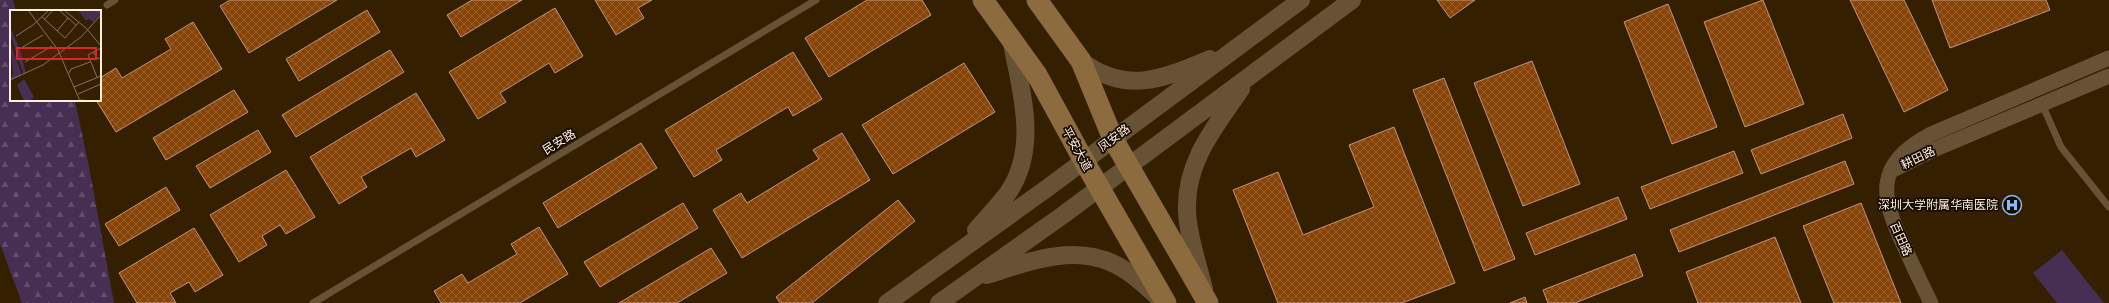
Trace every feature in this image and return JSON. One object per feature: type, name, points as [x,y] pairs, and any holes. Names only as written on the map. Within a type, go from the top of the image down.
[{"type":"main road","name":"平安大道","points":[[983,0],[1037,75],[1099,188],[1165,303]]},
{"type":"main road","points":[[1037,0],[1080,61],[1113,139],[1207,302]]},
{"type":"street","name":"凤安路","points":[[887,303],[1084,161],[1301,0]]},
{"type":"street","points":[[939,303],[1129,166],[1352,0]]},
{"type":"street","points":[[956,253],[1008,192],[1022,164],[1026,136],[1026,121],[1010,38]]},
{"type":"street","points":[[1080,61],[1103,75],[1129,81],[1143,81],[1170,75],[1237,48]]},
{"type":"street","name":"耕田路","points":[[1891,171],[1899,157],[1912,145],[1929,136],[2109,58]]},
{"type":"street","points":[[1207,302],[1189,228],[1187,197],[1189,181],[1198,153],[1250,76]]},
{"type":"street","name":"耕田路","points":[[1891,171],[1934,150],[2109,76]]},
{"type":"street","name":"百田路","points":[[1891,171],[1886,186],[1887,205],[1893,224],[1931,303]]},
{"type":"street","points":[[973,279],[1048,256],[1076,254],[1104,259],[1117,265],[1140,281],[1165,303]]},
{"type":"lane","points":[[107,5],[115,0]]},
{"type":"lane","name":"民安路","points":[[313,303],[816,0]]},
{"type":"lane","points":[[2042,104],[2061,147],[2109,207]]},
{"type":"green space","points":[[0,0],[13,0],[16,10],[10,10],[10,101],[75,101],[114,303],[22,303],[0,244]]},
{"type":"green space","points":[[2062,250],[2104,303],[2057,303],[2033,273]]},
{"type":"building","points":[[230,0],[337,0],[249,53],[220,6]]},
{"type":"building","points":[[472,0],[522,0],[461,37],[447,15]]},
{"type":"building","points":[[595,0],[652,0],[638,8],[644,18],[616,35]]},
{"type":"building","points":[[867,0],[922,0],[931,15],[829,77],[805,38]]},
{"type":"building","points":[[1437,0],[1475,0],[1450,18]]},
{"type":"building","points":[[1763,0],[1804,104],[1745,127],[1704,22]]},
{"type":"building","points":[[1850,0],[1904,0],[1948,90],[1904,112]]},
{"type":"building","points":[[1932,0],[2046,0],[2050,10],[1950,48]]},
{"type":"building","points":[[1668,4],[1717,127],[1672,144],[1624,22]]},
{"type":"building","points":[[555,8],[583,56],[555,73],[549,63],[500,93],[506,102],[478,119],[449,72]]},
{"type":"building","points":[[367,10],[380,32],[299,81],[286,59]]},
{"type":"building","points":[[193,22],[222,69],[116,132],[97,101],[101,101],[101,77],[116,68],[122,78],[171,49],[165,39]]},
{"type":"building","points":[[390,50],[404,72],[296,137],[282,115]]},
{"type":"building","points":[[793,52],[822,99],[793,116],[788,107],[716,150],[722,160],[694,177],[665,130]]},
{"type":"building","points":[[1532,61],[1580,184],[1523,206],[1474,83]]},
{"type":"building","points":[[964,63],[995,112],[893,174],[862,125]]},
{"type":"building","points":[[1444,78],[1515,259],[1484,271],[1413,90]]},
{"type":"building","points":[[234,90],[248,112],[166,160],[153,138]]},
{"type":"building","points":[[416,93],[445,140],[416,157],[411,148],[361,177],[367,187],[339,204],[310,157]]},
{"type":"building","points":[[1843,114],[1852,138],[1761,174],[1751,150]]},
{"type":"building","points":[[1394,127],[1455,283],[1402,303],[1278,303],[1233,190],[1278,172],[1303,235],[1374,207],[1349,145]]},
{"type":"building","points":[[258,130],[271,152],[210,188],[196,166]]},
{"type":"building","points":[[842,133],[870,180],[742,258],[713,210],[741,193],[747,203],[819,159],[813,150]]},
{"type":"building","points":[[641,143],[657,168],[558,228],[543,203]]},
{"type":"building","points":[[1734,151],[1743,173],[1650,209],[1641,187]]},
{"type":"building","points":[[1845,161],[1854,184],[1679,252],[1670,230]]},
{"type":"building","points":[[286,170],[315,217],[286,234],[280,225],[262,236],[267,245],[239,262],[210,215]]},
{"type":"building","points":[[166,187],[180,210],[119,246],[105,224]]},
{"type":"building","points":[[1618,197],[1627,219],[1535,255],[1526,233]]},
{"type":"building","points":[[898,200],[915,221],[812,303],[780,303],[776,297]]},
{"type":"building","points":[[683,203],[698,228],[600,287],[584,262]]},
{"type":"building","points":[[1861,203],[1901,303],[1834,303],[1803,226]]},
{"type":"building","points":[[539,227],[568,274],[520,303],[441,303],[434,291],[462,274],[468,283],[517,254],[511,244]]},
{"type":"building","points":[[194,228],[223,275],[195,292],[189,282],[170,293],[176,303],[137,303],[119,273]]},
{"type":"building","points":[[1775,237],[1801,303],[1698,303],[1686,272]]},
{"type":"building","points":[[711,248],[727,273],[677,303],[619,303]]},
{"type":"building","points":[[1635,254],[1643,276],[1575,303],[1548,303],[1543,290]]},
{"type":"building","points":[[1525,297],[1527,303],[1510,303]]},
{"type":"place","name":"深圳大学附属华南医院","points":[[2012,205]]}]
